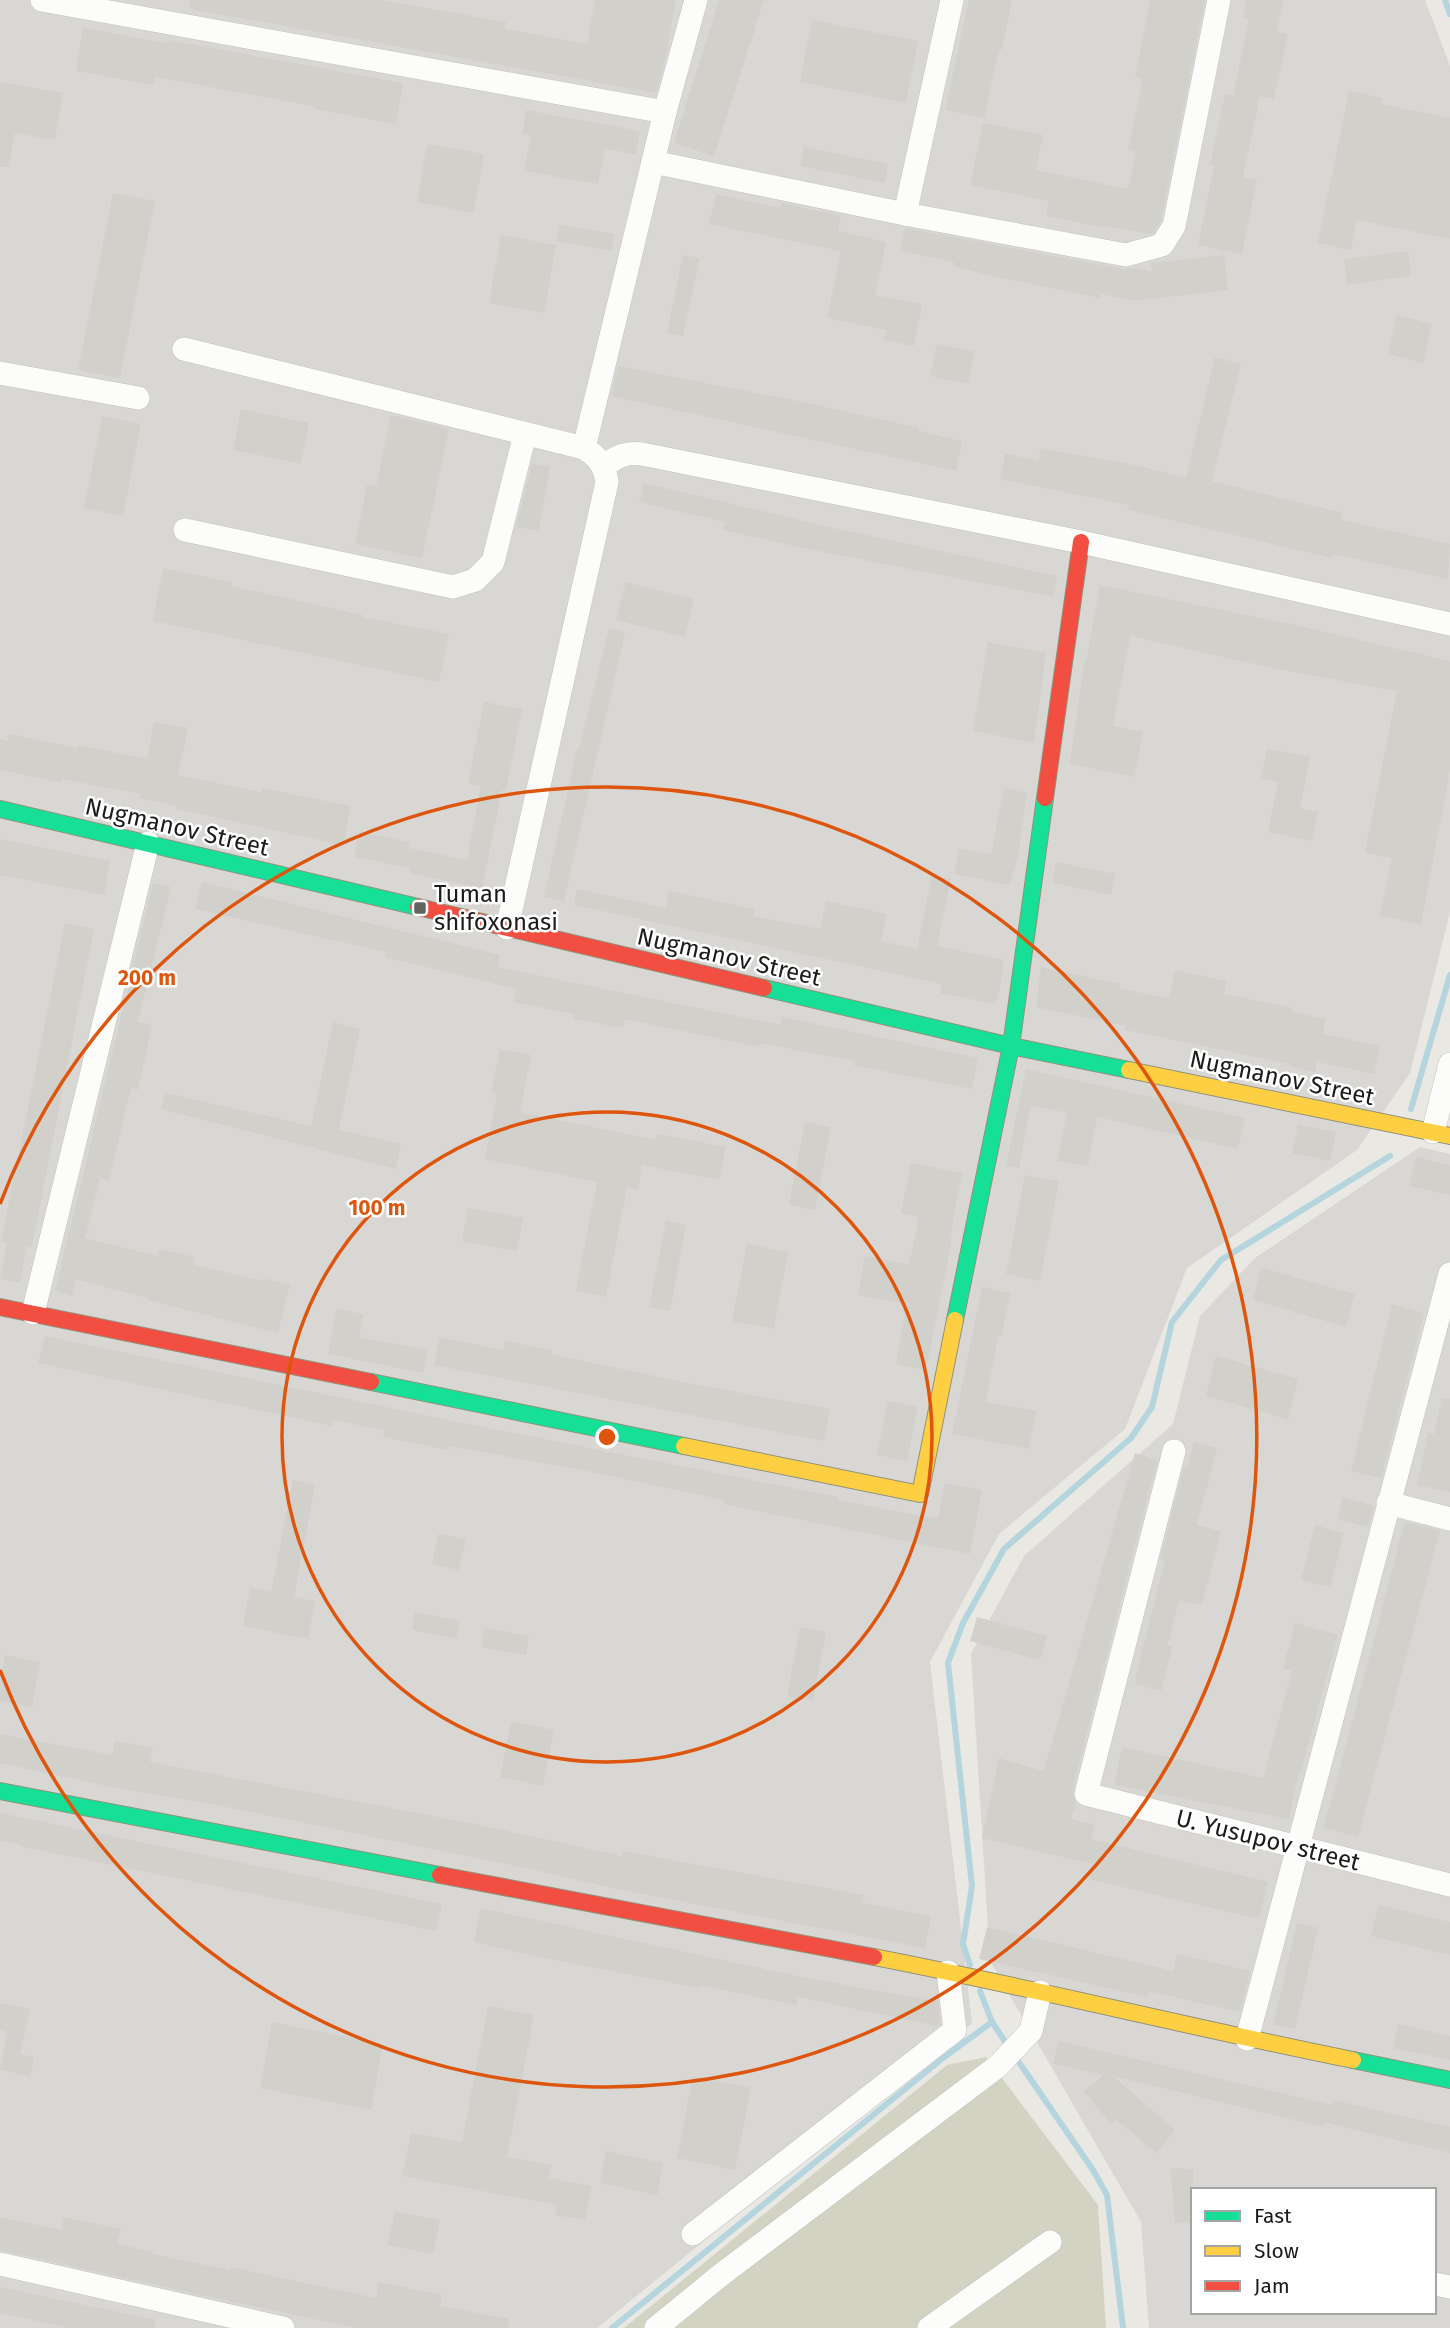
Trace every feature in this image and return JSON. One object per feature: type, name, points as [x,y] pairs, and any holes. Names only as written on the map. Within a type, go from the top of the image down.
[{"type":"street","points":[[42,0],[665,112]]},
{"type":"street","points":[[584,448],[665,112],[696,0]]},
{"type":"street","points":[[905,214],[952,0]]},
{"type":"street","points":[[653,162],[905,214],[1126,254],[1162,246],[1174,226],[1219,0]]},
{"type":"street","points":[[184,349],[584,448],[604,466],[607,481],[507,928]]},
{"type":"street","points":[[0,373],[138,398]]},
{"type":"street","points":[[184,530],[453,587],[475,580],[493,562],[525,434]]},
{"type":"street","points":[[604,466],[615,457],[628,452],[642,454],[1081,542],[1450,624]]},
{"type":"street","points":[[0,1307],[920,1494],[1011,1045],[1081,542]]},
{"type":"street","name":"Nugmanov Street","points":[[0,809],[1011,1045],[1441,1134]]},
{"type":"street","points":[[33,1314],[148,843]]},
{"type":"street","points":[[1441,1134],[1450,1064]]},
{"type":"street","points":[[1247,2039],[1450,1274]]},
{"type":"street","name":"U. Yusupov street","points":[[1174,1451],[1086,1794],[1450,1885]]},
{"type":"street","points":[[1388,1503],[1450,1519]]},
{"type":"street","points":[[0,1791],[951,1972],[1247,2039],[1450,2080]]},
{"type":"street","points":[[693,2234],[955,2030],[951,1972]]},
{"type":"street","points":[[656,2328],[722,2274],[998,2066],[1031,2031],[1040,1992]]},
{"type":"street","points":[[929,2328],[1049,2242]]},
{"type":"street","points":[[0,2264],[283,2328]]},
{"type":"shaded area","points":[[0,0],[1425,0],[1450,66],[1450,912],[1410,1073],[1357,1150],[1187,1268],[1125,1429],[999,1534],[930,1662],[972,2023],[597,2328],[0,2328]]},
{"type":"shaded area","points":[[1420,1147],[1450,1154],[1450,2328],[1149,2328],[1141,2222],[990,1961],[971,1654],[1024,1556],[1173,1424],[1200,1316],[1255,1258]]},
{"type":"shaded area","points":[[986,2057],[1098,2205],[1106,2328],[624,2328],[947,2065]]},
{"type":"building","points":[[190,0],[380,0],[506,22],[505,29],[587,44],[595,0],[676,0],[656,93],[190,9]]},
{"type":"building","points":[[719,0],[764,0],[714,156],[674,143]]},
{"type":"building","points":[[969,0],[1012,0],[984,118],[945,110]]},
{"type":"building","points":[[1150,0],[1205,0],[1161,221],[1153,233],[1100,227],[1046,216],[1049,201],[970,185],[983,123],[1043,135],[1036,170],[1128,189],[1136,151],[1128,149],[1143,79],[1135,77]]},
{"type":"building","points":[[1247,0],[1283,0],[1277,32],[1288,34],[1274,99],[1260,96],[1243,177],[1257,180],[1242,254],[1198,245],[1214,166],[1210,165],[1225,94],[1233,96],[1249,19],[1243,18]]},
{"type":"building","points":[[812,20],[918,41],[906,103],[800,82]]},
{"type":"building","points":[[83,28],[167,43],[168,40],[403,83],[396,124],[155,77],[154,85],[76,71]]},
{"type":"building","points":[[0,82],[63,93],[55,140],[15,133],[9,167],[0,167]]},
{"type":"building","points":[[1349,91],[1383,98],[1381,104],[1450,118],[1450,239],[1357,220],[1351,250],[1318,243]]},
{"type":"building","points":[[526,110],[640,131],[636,154],[605,149],[598,184],[524,171],[531,135],[522,134]]},
{"type":"building","points":[[427,144],[484,154],[474,213],[417,202]]},
{"type":"building","points":[[804,147],[888,164],[885,183],[800,166]]},
{"type":"building","points":[[113,193],[155,201],[120,378],[78,370]]},
{"type":"building","points":[[716,194],[780,208],[781,203],[841,216],[838,231],[886,242],[875,295],[922,304],[914,346],[884,340],[886,330],[827,318],[841,251],[709,224]]},
{"type":"building","points":[[560,225],[614,234],[612,251],[557,241]]},
{"type":"building","points":[[905,228],[1123,269],[1152,272],[1151,263],[1224,255],[1228,290],[1133,301],[1101,294],[1100,298],[993,276],[953,266],[954,262],[900,251]]},
{"type":"building","points":[[501,235],[556,245],[544,313],[489,303]]},
{"type":"building","points":[[1408,251],[1411,276],[1347,285],[1344,259]]},
{"type":"building","points":[[683,255],[700,258],[683,336],[667,333]]},
{"type":"building","points":[[1397,315],[1432,324],[1423,363],[1388,354]]},
{"type":"building","points":[[937,344],[975,352],[968,384],[930,376]]},
{"type":"building","points":[[1215,357],[1241,364],[1212,481],[1343,513],[1341,520],[1450,544],[1448,579],[1333,554],[1332,558],[1128,510],[1129,505],[1000,479],[1005,454],[1038,460],[1041,448],[1139,466],[1186,478]]},
{"type":"building","points":[[618,366],[803,402],[919,428],[918,431],[962,441],[956,471],[611,396]]},
{"type":"building","points":[[241,409],[309,423],[301,464],[233,450]]},
{"type":"building","points":[[391,415],[449,429],[422,558],[355,544],[367,485],[376,487]]},
{"type":"building","points":[[102,416],[141,424],[123,516],[84,508]]},
{"type":"building","points":[[532,464],[550,467],[539,531],[516,527]]},
{"type":"building","points":[[644,483],[829,527],[1057,576],[1054,597],[723,530],[725,522],[639,502]]},
{"type":"building","points":[[163,568],[232,582],[231,586],[363,615],[362,617],[449,634],[439,682],[153,621]]},
{"type":"building","points":[[626,582],[694,599],[685,637],[616,620]]},
{"type":"building","points":[[1100,585],[1286,623],[1450,661],[1450,770],[1421,924],[1380,916],[1392,858],[1365,853],[1397,691],[1277,669],[1130,636],[1113,726],[1143,732],[1134,777],[1070,764],[1084,661],[1086,662]]},
{"type":"building","points":[[609,628],[625,633],[564,901],[544,897],[577,750]]},
{"type":"building","points":[[988,642],[1046,653],[1034,743],[973,731]]},
{"type":"building","points":[[484,702],[522,709],[506,791],[502,790],[482,888],[409,873],[410,868],[354,857],[359,832],[410,842],[409,848],[467,860],[481,786],[468,783]]},
{"type":"building","points":[[154,722],[188,728],[178,775],[351,806],[343,845],[176,809],[177,806],[139,798],[140,794],[62,779],[62,783],[0,770],[0,739],[8,741],[10,734],[147,759]]},
{"type":"building","points":[[1267,749],[1310,757],[1300,808],[1318,812],[1312,841],[1268,832],[1278,782],[1261,778]]},
{"type":"building","points":[[1004,788],[1027,793],[1018,856],[1010,885],[954,874],[959,848],[991,855]]},
{"type":"building","points":[[0,839],[110,861],[104,895],[0,875]]},
{"type":"building","points":[[1056,862],[1115,874],[1111,895],[1053,883]]},
{"type":"building","points":[[932,875],[951,879],[937,946],[1004,960],[995,1004],[940,993],[942,984],[574,905],[577,889],[666,908],[669,891],[755,909],[753,916],[820,929],[826,901],[887,914],[881,941],[917,949]]},
{"type":"building","points":[[202,882],[500,955],[497,967],[781,1025],[782,1017],[978,1058],[972,1089],[853,1065],[854,1061],[760,1043],[759,1047],[625,1019],[623,1028],[574,1019],[575,1014],[513,1002],[516,989],[385,957],[386,952],[195,909]]},
{"type":"building","points":[[153,883],[171,887],[138,1022],[152,1025],[138,1090],[131,1088],[109,1180],[100,1178],[85,1238],[158,1256],[159,1249],[195,1257],[193,1264],[290,1285],[278,1333],[75,1279],[72,1296],[55,1291]]},
{"type":"building","points":[[65,923],[94,929],[32,1247],[27,1246],[20,1282],[0,1279],[7,1242],[1,1241]]},
{"type":"building","points":[[1041,967],[1120,984],[1119,988],[1169,999],[1175,970],[1227,981],[1224,994],[1293,1008],[1292,1012],[1326,1019],[1323,1034],[1380,1046],[1374,1074],[1317,1062],[1315,1072],[1289,1066],[1290,1064],[1125,1030],[1126,1026],[1036,1007]]},
{"type":"building","points":[[333,1022],[360,1029],[339,1130],[401,1144],[396,1169],[161,1109],[165,1093],[311,1126]]},
{"type":"building","points":[[500,1049],[531,1055],[520,1112],[656,1140],[658,1134],[726,1147],[719,1180],[642,1165],[638,1190],[627,1187],[606,1297],[576,1291],[597,1182],[485,1159],[497,1093],[491,1092]]},
{"type":"building","points":[[1026,1069],[1245,1118],[1238,1149],[1097,1117],[1088,1166],[1057,1161],[1067,1113],[1031,1105],[1019,1168],[1006,1165]]},
{"type":"building","points":[[805,1122],[831,1127],[815,1210],[789,1205]]},
{"type":"building","points":[[1298,1125],[1336,1132],[1330,1161],[1292,1153]]},
{"type":"building","points":[[1416,1157],[1450,1165],[1450,1195],[1409,1186]]},
{"type":"building","points":[[911,1163],[962,1173],[926,1370],[896,1364],[907,1304],[858,1295],[865,1256],[909,1265],[919,1217],[901,1213]]},
{"type":"building","points":[[1025,1175],[1059,1181],[1040,1281],[1006,1274]]},
{"type":"building","points":[[468,1208],[523,1218],[517,1251],[462,1241]]},
{"type":"building","points":[[666,1221],[686,1225],[670,1311],[649,1307]]},
{"type":"building","points":[[747,1244],[788,1252],[774,1329],[732,1321]]},
{"type":"building","points":[[1261,1268],[1355,1294],[1346,1327],[1253,1300]]},
{"type":"building","points":[[982,1287],[1010,1293],[1002,1336],[998,1335],[986,1402],[1036,1411],[1029,1449],[952,1434]]},
{"type":"building","points":[[1392,1304],[1424,1313],[1381,1478],[1351,1471]]},
{"type":"building","points":[[337,1309],[364,1314],[359,1337],[427,1350],[423,1373],[328,1354]]},
{"type":"building","points":[[45,1336],[938,1519],[945,1483],[982,1490],[970,1554],[723,1504],[724,1500],[582,1470],[449,1446],[448,1450],[383,1437],[384,1430],[333,1420],[332,1426],[38,1363]]},
{"type":"building","points":[[439,1337],[504,1350],[505,1341],[552,1350],[551,1354],[688,1383],[830,1409],[824,1441],[434,1365]]},
{"type":"building","points":[[1216,1356],[1298,1379],[1288,1419],[1206,1396]]},
{"type":"building","points":[[1442,1398],[1450,1399],[1450,1492],[1417,1485],[1428,1433],[1434,1434]]},
{"type":"building","points":[[888,1401],[918,1407],[907,1461],[877,1455]]},
{"type":"building","points":[[1194,1442],[1217,1448],[1197,1525],[1221,1531],[1202,1605],[1179,1600],[1168,1645],[1173,1646],[1161,1691],[1135,1684],[1136,1675],[1165,1561],[1160,1560],[1184,1467],[1187,1468]]},
{"type":"building","points":[[1135,1453],[1157,1460],[1072,1791],[1076,1803],[1071,1819],[1095,1825],[1091,1839],[1268,1882],[1259,1919],[1088,1879],[1092,1864],[982,1838],[999,1758],[1044,1771]]},
{"type":"building","points":[[293,1480],[315,1485],[294,1597],[315,1601],[308,1639],[243,1626],[250,1588],[271,1592]]},
{"type":"building","points":[[1343,1497],[1374,1506],[1368,1527],[1338,1519]]},
{"type":"building","points":[[1405,1522],[1440,1531],[1358,1837],[1324,1828]]},
{"type":"building","points":[[1315,1525],[1344,1533],[1330,1587],[1301,1580]]},
{"type":"building","points":[[438,1534],[466,1539],[459,1570],[432,1564]]},
{"type":"building","points":[[415,1612],[460,1621],[457,1639],[412,1630]]},
{"type":"building","points":[[977,1617],[1047,1636],[1040,1660],[970,1641]]},
{"type":"building","points":[[1295,1623],[1338,1635],[1301,1772],[1299,1771],[1289,1819],[1114,1785],[1122,1747],[1263,1778],[1292,1671],[1283,1669]]},
{"type":"building","points":[[800,1627],[826,1632],[813,1701],[787,1696]]},
{"type":"building","points":[[484,1628],[529,1636],[526,1655],[481,1647]]},
{"type":"building","points":[[5,1655],[40,1662],[32,1707],[0,1701],[0,1681]]},
{"type":"building","points":[[511,1721],[554,1730],[543,1786],[500,1777]]},
{"type":"building","points":[[0,1734],[112,1755],[115,1741],[153,1748],[150,1762],[475,1824],[622,1856],[623,1851],[864,1895],[862,1903],[931,1916],[925,1948],[616,1889],[526,1868],[0,1763]]},
{"type":"building","points":[[0,1813],[442,1904],[436,1931],[19,1846],[0,1840]]},
{"type":"building","points":[[1379,1905],[1450,1922],[1450,1955],[1371,1936]]},
{"type":"building","points":[[481,1908],[802,1977],[938,2002],[940,2024],[937,2026],[798,1997],[796,2005],[699,1985],[699,1988],[474,1942]]},
{"type":"building","points":[[1297,1923],[1318,1928],[1295,2029],[1273,2025]]},
{"type":"building","points":[[987,1927],[1173,1971],[1177,1954],[1250,1971],[1240,2012],[1148,1991],[1147,1997],[979,1959]]},
{"type":"building","points":[[0,2003],[30,2009],[20,2054],[34,2057],[30,2076],[0,2070],[7,2032],[0,2030]]},
{"type":"building","points":[[488,2006],[534,2015],[507,2157],[552,2165],[549,2178],[592,2186],[585,2220],[555,2215],[557,2205],[402,2176],[411,2133],[462,2142]]},
{"type":"building","points":[[272,2022],[383,2044],[371,2110],[260,2088]]},
{"type":"building","points":[[1398,2024],[1450,2036],[1450,2060],[1393,2048]]},
{"type":"building","points":[[1059,2041],[1332,2105],[1333,2100],[1450,2127],[1450,2153],[1324,2122],[1323,2127],[1113,2076],[1175,2130],[1156,2153],[1116,2119],[1111,2124],[1084,2091],[1103,2075],[1053,2064]]},
{"type":"building","points":[[693,2076],[751,2088],[735,2170],[677,2158]]},
{"type":"building","points":[[606,2151],[663,2163],[657,2195],[600,2183]]},
{"type":"building","points":[[1170,2168],[1193,2169],[1191,2221],[1175,2223]]},
{"type":"building","points":[[395,2212],[440,2220],[433,2254],[388,2245]]},
{"type":"building","points":[[0,2217],[62,2230],[64,2217],[121,2229],[117,2244],[153,2252],[152,2254],[230,2270],[230,2267],[376,2298],[379,2282],[442,2295],[440,2306],[509,2319],[509,2328],[356,2328],[201,2295],[0,2250]]},
{"type":"building","points":[[0,2287],[156,2320],[155,2328],[69,2328],[0,2313]]},
{"type":"waterway","points":[[1445,0],[1450,14]]},
{"type":"waterway","points":[[1411,1109],[1450,975]]},
{"type":"waterway","points":[[970,1965],[963,1944],[972,1886],[948,1663],[963,1623],[1004,1549],[1131,1438],[1152,1407],[1172,1322],[1221,1260],[1390,1156]]},
{"type":"waterway","points":[[612,2328],[943,2058],[992,2022],[980,1991]]},
{"type":"waterway","points":[[992,2022],[1008,2046]]},
{"type":"waterway","points":[[1014,2055],[1093,2170],[1107,2195],[1123,2328]]},
{"type":"traffic: fast","points":[[955,1320],[1011,1046],[1045,798]]},
{"type":"traffic: fast","points":[[0,809],[418,907]]},
{"type":"traffic: fast","points":[[764,988],[1011,1046],[1129,1070]]},
{"type":"traffic: fast","points":[[371,1382],[684,1446]]},
{"type":"traffic: fast","points":[[0,1791],[440,1875]]},
{"type":"traffic: fast","points":[[1353,2060],[1450,2080]]},
{"type":"traffic: slow","points":[[1129,1070],[1450,1136]]},
{"type":"traffic: slow","points":[[684,1446],[920,1494],[955,1320]]},
{"type":"traffic: slow","points":[[874,1957],[1353,2060]]},
{"type":"traffic: jam","points":[[1045,798],[1081,542]]},
{"type":"traffic: jam","points":[[418,907],[764,988]]},
{"type":"traffic: jam","points":[[0,1307],[371,1382]]},
{"type":"traffic: jam","points":[[440,1875],[874,1957]]},
{"type":"place","name":"Tuman shifoxonasi","points":[[420,908]]}]
